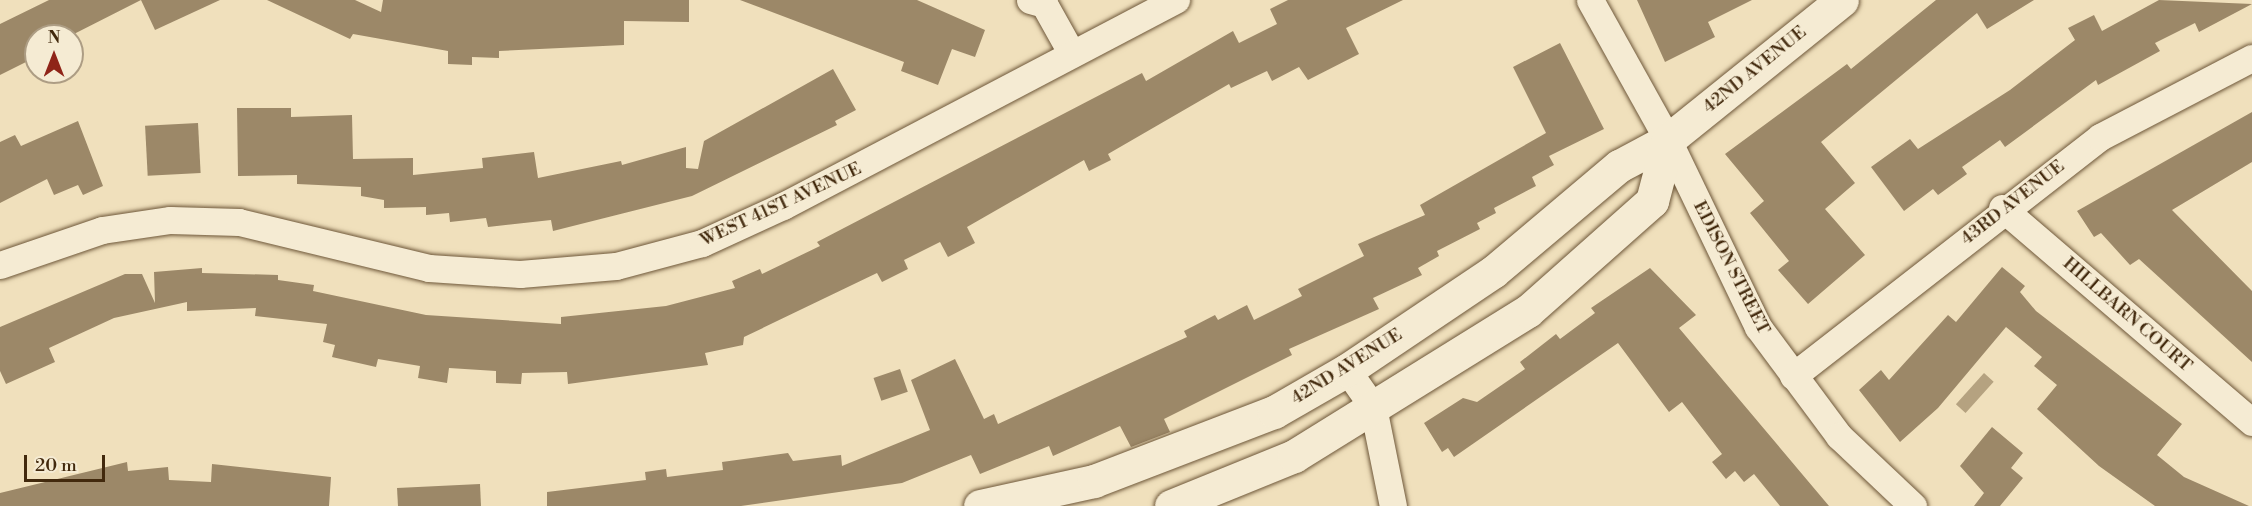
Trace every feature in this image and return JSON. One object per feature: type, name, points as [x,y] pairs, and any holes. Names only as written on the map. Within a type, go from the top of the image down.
[{"type":"street","points":[[1030,0],[1044,4],[1072,54]]},
{"type":"street","name":"WEST 41ST AVENUE","points":[[0,265],[102,230],[170,220],[239,222],[429,268],[520,274],[616,266],[702,243],[783,207],[1176,0]]},
{"type":"street","name":"EDISON STREET","points":[[1590,0],[1668,140],[1758,327],[1839,436],[1913,506]]},
{"type":"street","name":"42ND AVENUE","points":[[980,506],[1094,481],[1274,412],[1347,370],[1493,272],[1620,165],[1668,140],[1842,0]]},
{"type":"street","name":"43RD AVENUE","points":[[1793,376],[2002,208],[2100,137],[2252,58]]},
{"type":"street","points":[[1171,506],[1294,456],[1528,311],[1652,201],[1668,140]]},
{"type":"street","name":"HILLBARN COURT","points":[[2002,208],[2252,422]]},
{"type":"street","points":[[1347,370],[1373,407],[1393,506]]},
{"type":"shaded area","points":[[1984,373],[1994,382],[1966,413],[1956,404]]},
{"type":"building","points":[[49,0],[141,0],[84,29],[84,24],[24,24],[24,63],[0,75],[0,24]]},
{"type":"building","points":[[141,0],[220,0],[155,30]]},
{"type":"building","points":[[267,0],[355,0],[381,12],[383,0],[689,0],[689,22],[624,21],[624,45],[499,51],[499,58],[472,57],[472,65],[448,64],[448,51],[353,34],[350,39]]},
{"type":"building","points":[[740,0],[917,0],[985,30],[975,57],[952,49],[938,85],[901,71],[904,62]]},
{"type":"building","points":[[1288,0],[1403,0],[1346,28],[1359,54],[1308,80],[1299,67],[1272,81],[1267,71],[1231,88],[1229,84],[1108,154],[1111,160],[1089,171],[1084,160],[967,227],[975,243],[948,257],[940,242],[904,260],[908,269],[882,282],[877,273],[744,337],[743,345],[705,353],[708,365],[568,384],[567,372],[522,373],[521,384],[496,383],[496,371],[449,368],[447,383],[418,378],[420,366],[378,359],[376,367],[332,357],[335,345],[323,342],[327,324],[255,316],[256,308],[187,311],[187,302],[114,318],[49,348],[55,362],[6,384],[0,371],[0,327],[125,274],[142,274],[155,303],[154,272],[202,268],[202,273],[278,275],[278,280],[314,285],[313,291],[426,315],[561,324],[561,317],[666,306],[735,288],[732,281],[760,269],[762,274],[820,246],[817,242],[1142,73],[1146,81],[1233,31],[1239,43],[1277,24],[1270,9]]},
{"type":"building","points":[[1637,0],[1752,0],[1708,22],[1715,37],[1665,62]]},
{"type":"building","points":[[1936,0],[2034,0],[1987,29],[1977,13],[1821,142],[1855,183],[1825,209],[1865,255],[1808,304],[1778,270],[1789,261],[1750,213],[1764,201],[1725,154],[1847,64],[1851,69]]},
{"type":"building","points":[[2159,0],[2252,4],[2199,32],[2195,23],[2155,43],[2160,51],[2098,85],[2096,80],[2005,147],[2000,140],[1962,167],[1967,174],[1938,195],[1933,189],[1904,211],[1871,167],[1910,139],[1918,149],[2010,90],[2075,40],[2068,28],[2094,15],[2102,31]]},
{"type":"building","points":[[1560,43],[1604,129],[1549,156],[1554,165],[1532,177],[1536,186],[1494,208],[1496,213],[1477,223],[1480,229],[1437,251],[1439,256],[1418,268],[1422,275],[1373,298],[1379,309],[1289,349],[1292,355],[1164,419],[1170,432],[1131,447],[1120,426],[1053,456],[1049,446],[980,474],[971,455],[902,483],[741,506],[547,506],[547,492],[646,480],[645,472],[666,469],[667,477],[723,470],[722,462],[788,453],[793,461],[841,455],[842,466],[930,430],[911,380],[955,359],[984,419],[994,414],[998,424],[1187,337],[1184,331],[1215,315],[1218,320],[1247,305],[1254,320],[1302,296],[1298,289],[1364,256],[1358,244],[1425,215],[1420,205],[1546,133],[1513,67]]},
{"type":"building","points":[[833,69],[856,110],[835,121],[837,125],[692,196],[553,231],[551,220],[488,227],[486,218],[450,222],[449,213],[426,215],[426,207],[384,208],[384,200],[361,196],[361,187],[297,184],[297,175],[238,176],[237,108],[291,108],[291,117],[352,115],[353,159],[413,158],[413,175],[483,168],[482,158],[534,152],[538,178],[621,161],[622,165],[686,147],[686,168],[698,169],[704,141]]},
{"type":"building","points":[[2252,112],[2252,162],[2172,210],[2252,291],[2252,362],[2139,259],[2130,265],[2101,233],[2094,237],[2077,211]]},
{"type":"building","points":[[78,121],[103,186],[83,195],[78,185],[54,195],[47,179],[0,203],[0,142],[15,135],[21,146]]},
{"type":"building","points":[[198,123],[201,173],[148,176],[145,126]]},
{"type":"building","points":[[2002,267],[2025,286],[2020,292],[2036,311],[2182,424],[2157,455],[2184,477],[2249,506],[2155,506],[2099,466],[2037,409],[2057,385],[2034,366],[2042,357],[2006,327],[1938,408],[1900,442],[1859,390],[1881,370],[1889,380],[1948,315],[1956,322]]},
{"type":"building","points":[[1650,268],[1696,315],[1679,328],[1829,506],[1780,506],[1754,474],[1744,482],[1735,471],[1726,479],[1712,462],[1722,454],[1682,402],[1669,412],[1618,343],[1454,457],[1448,448],[1442,452],[1424,423],[1463,398],[1477,402],[1525,369],[1520,362],[1556,334],[1560,339],[1595,313],[1591,308]]},
{"type":"building","points":[[900,369],[908,392],[881,401],[874,378]]},
{"type":"building","points":[[1992,427],[2023,453],[2011,468],[2023,478],[2000,506],[1974,506],[1984,493],[1960,466]]},
{"type":"building","points":[[127,462],[128,471],[168,467],[169,480],[211,482],[212,464],[331,477],[329,506],[0,506],[0,493]]},
{"type":"building","points":[[480,484],[481,506],[398,506],[397,488]]}]
